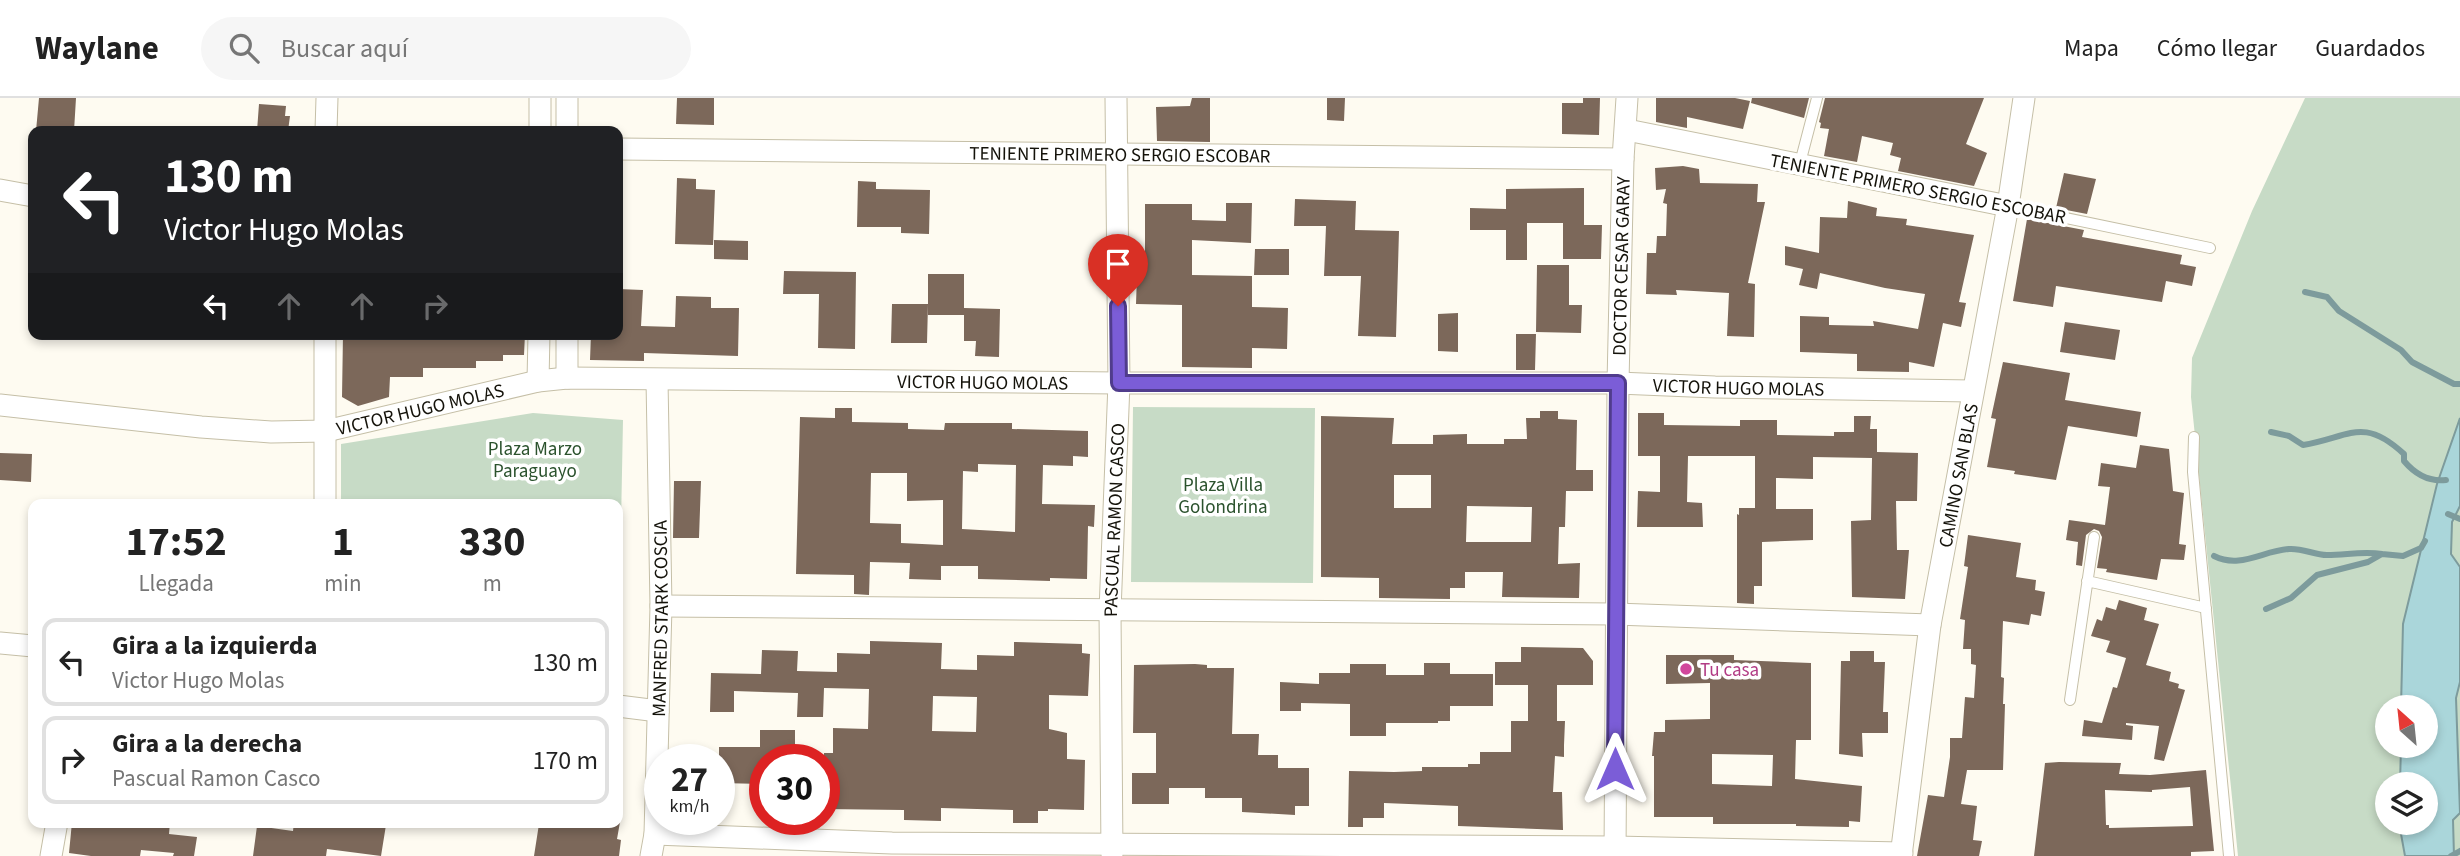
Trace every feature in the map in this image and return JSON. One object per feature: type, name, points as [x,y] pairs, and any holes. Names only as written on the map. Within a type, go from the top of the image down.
[{"type":"street","points":[[326,126],[327,98]]},
{"type":"street","points":[[540,98],[540,126]]},
{"type":"street","points":[[566,126],[567,98]]},
{"type":"street","name":"PASCUAL RAMON CASCO","points":[[1112,849],[1110,611],[1119,383],[1116,98]]},
{"type":"street","name":"DOCTOR CESAR GARAY","points":[[1615,851],[1618,383],[1623,159],[1628,98]]},
{"type":"street","name":"CAMINO SAN BLAS","points":[[1902,854],[1930,625],[2008,206],[2024,98]]},
{"type":"street","name":"TENIENTE PRIMERO SERGIO ESCOBAR","points":[[1627,131],[2008,206]]},
{"type":"street","name":"TENIENTE PRIMERO SERGIO ESCOBAR","points":[[623,149],[1623,159]]},
{"type":"street","points":[[0,190],[28,195]]},
{"type":"street","points":[[325,340],[325,499]]},
{"type":"street","points":[[538,381],[539,340]]},
{"type":"street","points":[[567,340],[567,378]]},
{"type":"street","name":"VICTOR HUGO MOLAS","points":[[0,405],[271,432],[326,431],[538,381],[567,378],[1119,383],[1618,383],[1972,391]]},
{"type":"street","name":"MANFRED STARK COSCIA","points":[[657,380],[662,606],[657,744]]},
{"type":"street","points":[[662,606],[1615,614],[1930,625]]},
{"type":"street","points":[[0,643],[28,646]]},
{"type":"street","points":[[623,707],[658,711]]},
{"type":"street","points":[[51,856],[56,828]]},
{"type":"street","name":"MANFRED STARK COSCIA","points":[[651,856],[655,835]]},
{"type":"street","points":[[671,835],[891,849],[1902,854]]},
{"type":"lane","points":[[1800,163],[1817,98]]},
{"type":"lane","name":"TENIENTE PRIMERO SERGIO ESCOBAR","points":[[2008,206],[2210,248]]},
{"type":"lane","points":[[2194,437],[2193,472],[2229,856]]},
{"type":"lane","points":[[2070,700],[2094,537]]},
{"type":"lane","points":[[2087,581],[2206,608]]},
{"type":"green space","points":[[2305,98],[2460,98],[2460,856],[2238,856],[2191,397],[2192,358],[2252,211]]},
{"type":"green space","name":"Plaza Villa Golondrina","points":[[1133,407],[1315,408],[1313,583],[1131,582]]},
{"type":"green space","name":"Plaza Marzo Paraguayo","points":[[533,413],[623,420],[621,499],[341,499],[341,444]]},
{"type":"water","points":[[2460,418],[2460,506],[2452,522],[2451,554],[2460,567],[2460,682],[2456,698],[2460,813],[2453,820],[2454,856],[2405,856],[2401,835],[2438,835],[2438,772],[2400,772],[2401,758],[2438,758],[2438,695],[2401,695],[2403,624],[2437,484]]},
{"type":"building","points":[[39,98],[76,98],[74,126],[36,126]]},
{"type":"building","points":[[677,98],[714,98],[714,125],[676,124]]},
{"type":"building","points":[[1192,98],[1210,98],[1210,142],[1157,141],[1156,107],[1190,106]]},
{"type":"building","points":[[1327,98],[1345,98],[1344,121],[1327,120]]},
{"type":"building","points":[[1583,98],[1600,98],[1599,135],[1562,134],[1562,103],[1583,103]]},
{"type":"building","points":[[1656,98],[1735,98],[1750,101],[1743,129],[1687,117],[1687,128],[1656,122]]},
{"type":"building","points":[[1752,98],[1809,98],[1804,118],[1751,103]]},
{"type":"building","points":[[1825,98],[1984,98],[1966,144],[1987,153],[1974,186],[1898,171],[1901,158],[1890,155],[1893,143],[1862,136],[1857,162],[1824,156],[1829,129],[1820,128],[1819,122]]},
{"type":"building","points":[[259,104],[286,106],[285,116],[290,116],[289,126],[257,126]]},
{"type":"building","points":[[1683,166],[1699,169],[1700,183],[1758,184],[1757,202],[1765,202],[1748,283],[1755,284],[1754,337],[1727,336],[1729,293],[1676,290],[1677,295],[1646,294],[1647,253],[1656,253],[1657,236],[1666,236],[1667,204],[1663,203],[1666,189],[1656,190],[1655,168]]},
{"type":"building","points":[[2064,173],[2096,179],[2087,214],[2056,208]]},
{"type":"building","points":[[677,178],[696,179],[696,189],[715,190],[713,245],[675,244]]},
{"type":"building","points":[[858,181],[876,182],[876,189],[930,190],[929,234],[901,233],[901,227],[857,227]]},
{"type":"building","points":[[1584,188],[1584,225],[1602,225],[1601,259],[1563,259],[1563,223],[1527,223],[1527,260],[1506,260],[1506,230],[1470,230],[1470,208],[1506,209],[1506,189]]},
{"type":"building","points":[[1295,199],[1356,201],[1355,230],[1399,231],[1396,337],[1358,336],[1361,276],[1324,276],[1326,226],[1294,226]]},
{"type":"building","points":[[1848,201],[1877,208],[1876,216],[1907,219],[1906,225],[1974,235],[1959,302],[1966,303],[1961,327],[1943,323],[1934,367],[1909,362],[1909,372],[1857,371],[1857,354],[1800,352],[1800,316],[1829,317],[1829,325],[1874,326],[1873,321],[1918,329],[1925,294],[1820,273],[1817,289],[1799,285],[1803,269],[1785,265],[1785,246],[1819,253],[1820,217],[1847,218]]},
{"type":"building","points":[[1226,203],[1252,203],[1251,243],[1192,240],[1192,275],[1252,276],[1252,307],[1288,308],[1287,349],[1252,348],[1252,368],[1182,367],[1182,305],[1136,304],[1137,275],[1145,275],[1145,204],[1192,204],[1192,220],[1226,221]]},
{"type":"building","points":[[2027,219],[2084,230],[2082,237],[2182,255],[2180,264],[2196,267],[2192,286],[2166,281],[2162,302],[2056,286],[2053,307],[2013,301]]},
{"type":"building","points":[[714,240],[748,241],[748,260],[714,259]]},
{"type":"building","points":[[1255,249],[1289,249],[1289,275],[1254,275]]},
{"type":"building","points":[[1537,265],[1569,265],[1569,305],[1582,305],[1581,333],[1536,332]]},
{"type":"building","points":[[784,271],[856,272],[855,349],[818,348],[819,294],[783,294]]},
{"type":"building","points":[[928,274],[964,274],[964,315],[928,315]]},
{"type":"building","points":[[623,289],[643,290],[641,326],[675,327],[676,296],[711,297],[711,308],[739,308],[738,356],[644,353],[644,361],[590,360],[591,340],[623,340]]},
{"type":"building","points":[[892,304],[928,304],[927,343],[891,343]]},
{"type":"building","points":[[964,308],[1000,309],[999,357],[975,356],[976,341],[964,341]]},
{"type":"building","points":[[1458,313],[1458,352],[1438,351],[1438,314]]},
{"type":"building","points":[[2065,322],[2120,330],[2115,360],[2060,352]]},
{"type":"building","points":[[1516,334],[1536,334],[1535,370],[1516,370]]},
{"type":"building","points":[[343,340],[525,340],[524,355],[503,355],[503,361],[476,361],[476,368],[423,368],[423,377],[390,377],[389,397],[358,406],[342,397]]},
{"type":"building","points":[[2003,362],[2070,373],[2065,400],[2141,412],[2137,437],[2068,426],[2056,480],[1987,467],[1996,419],[1991,418]]},
{"type":"building","points":[[835,408],[852,408],[852,422],[908,423],[908,429],[944,430],[945,423],[1012,423],[1012,429],[1088,431],[1088,457],[1073,456],[1073,466],[1043,465],[1042,504],[1095,505],[1094,527],[1088,526],[1087,579],[978,579],[978,566],[941,566],[941,580],[909,579],[910,563],[870,562],[869,595],[854,594],[854,575],[796,574],[800,417],[835,418]],"holes":[[[978,464],[1016,465],[1015,532],[962,529],[963,471],[978,472]],[[871,473],[907,473],[907,501],[943,500],[943,545],[901,543],[901,524],[870,523]]]},
{"type":"building","points":[[1540,411],[1558,411],[1558,419],[1577,420],[1576,470],[1593,470],[1593,491],[1566,491],[1565,527],[1559,527],[1558,564],[1580,563],[1579,598],[1502,597],[1503,572],[1465,572],[1465,588],[1450,588],[1450,599],[1379,598],[1379,578],[1321,577],[1321,416],[1394,418],[1392,444],[1433,444],[1433,435],[1467,434],[1467,444],[1504,444],[1504,439],[1527,439],[1526,418],[1540,418]],"holes":[[[1394,475],[1431,475],[1431,508],[1394,508]],[[1467,506],[1532,507],[1531,542],[1466,542]]]},
{"type":"building","points":[[1638,413],[1664,413],[1664,425],[1740,426],[1740,420],[1777,420],[1777,435],[1834,436],[1834,432],[1854,432],[1854,416],[1871,416],[1870,429],[1877,429],[1877,452],[1918,453],[1917,501],[1896,501],[1897,550],[1909,550],[1905,599],[1852,597],[1851,521],[1871,520],[1872,458],[1813,457],[1813,479],[1776,478],[1776,509],[1813,509],[1813,540],[1762,542],[1762,586],[1754,586],[1754,604],[1737,603],[1737,514],[1739,515],[1739,508],[1755,508],[1755,456],[1688,456],[1687,502],[1702,503],[1703,527],[1637,527],[1638,491],[1660,492],[1660,456],[1638,456]]},
{"type":"building","points":[[2140,445],[2169,449],[2173,491],[2184,493],[2179,544],[2186,545],[2184,560],[2161,559],[2157,580],[2106,572],[2107,569],[2097,568],[2102,537],[2099,531],[2094,529],[2086,535],[2082,566],[2076,565],[2078,542],[2066,540],[2069,520],[2105,525],[2110,487],[2098,486],[2101,463],[2136,468]]},
{"type":"building","points":[[0,453],[32,454],[31,482],[0,480]]},
{"type":"building","points":[[674,481],[701,481],[699,538],[673,538]]},
{"type":"building","points":[[1968,535],[2021,543],[2016,577],[2036,580],[2035,590],[2045,592],[2041,616],[2031,614],[2029,625],[2003,621],[2003,770],[1967,770],[1961,804],[1977,806],[1973,840],[1982,841],[1979,856],[1917,856],[1928,795],[1944,797],[1950,738],[1962,738],[1965,697],[1974,698],[1976,665],[1971,664],[1971,649],[1963,649],[1965,620],[1960,619],[1968,567],[1964,566]]},
{"type":"building","points":[[2119,600],[2147,608],[2144,620],[2159,624],[2146,665],[2171,672],[2169,681],[2179,684],[2178,688],[2185,690],[2164,761],[2154,759],[2159,726],[2126,723],[2133,726],[2132,740],[2082,736],[2084,720],[2102,723],[2113,687],[2117,688],[2126,658],[2106,652],[2110,641],[2091,636],[2097,619],[2102,621],[2106,607],[2116,610]]},
{"type":"building","points":[[870,641],[942,643],[941,669],[977,670],[977,655],[1014,656],[1014,642],[1082,644],[1082,653],[1090,654],[1088,696],[1049,695],[1049,729],[1067,733],[1067,759],[1085,760],[1084,810],[1048,809],[1038,811],[1038,823],[1013,823],[1013,810],[941,808],[941,821],[904,820],[904,810],[840,809],[840,744],[833,744],[833,728],[868,729],[869,689],[824,688],[823,717],[797,717],[798,693],[734,691],[734,712],[710,712],[711,673],[761,674],[762,650],[798,651],[797,671],[837,672],[837,653],[870,654]],"holes":[[[933,696],[977,697],[976,732],[932,731]]]},
{"type":"building","points":[[1521,647],[1583,648],[1593,661],[1593,685],[1557,685],[1557,721],[1565,721],[1564,757],[1555,756],[1553,792],[1562,792],[1563,830],[1458,826],[1458,806],[1384,803],[1384,818],[1363,818],[1363,827],[1348,827],[1349,771],[1394,772],[1422,771],[1422,767],[1468,767],[1468,764],[1480,764],[1480,752],[1511,752],[1511,721],[1528,721],[1528,685],[1495,685],[1495,662],[1521,662]]},
{"type":"building","points":[[1850,651],[1874,651],[1874,662],[1885,662],[1883,712],[1888,712],[1888,733],[1862,733],[1863,757],[1839,754],[1841,661],[1850,661]]},
{"type":"building","points":[[1666,655],[1734,655],[1734,660],[1811,663],[1811,740],[1796,740],[1795,779],[1862,786],[1860,822],[1849,821],[1849,827],[1713,824],[1713,817],[1654,817],[1654,732],[1665,732],[1665,720],[1710,719],[1710,683],[1666,684]],"holes":[[[1712,754],[1773,755],[1772,786],[1712,784]]]},
{"type":"building","points":[[1424,663],[1450,663],[1450,674],[1493,674],[1493,706],[1450,706],[1450,721],[1438,723],[1386,723],[1386,736],[1350,736],[1350,704],[1301,703],[1301,711],[1280,711],[1280,682],[1319,684],[1319,673],[1350,673],[1350,664],[1386,664],[1386,675],[1424,675]]},
{"type":"building","points":[[1134,665],[1207,665],[1207,668],[1234,668],[1232,734],[1259,734],[1258,755],[1278,755],[1278,768],[1309,768],[1309,806],[1295,806],[1295,815],[1242,812],[1242,798],[1205,798],[1205,788],[1169,788],[1169,804],[1132,804],[1132,773],[1156,773],[1156,733],[1133,733]]},
{"type":"building","points":[[760,730],[795,730],[795,744],[760,744]]},
{"type":"building","points":[[735,747],[749,747],[749,784],[735,783]]},
{"type":"building","points":[[2045,763],[2121,763],[2119,774],[2150,775],[2206,770],[2214,851],[2191,852],[2191,856],[2034,856]],"holes":[[[2190,787],[2193,826],[2109,828],[2109,825],[2106,825],[2105,790],[2152,792]]]},
{"type":"building","points":[[71,828],[170,828],[169,834],[197,837],[194,856],[173,856],[174,853],[141,850],[140,856],[69,853]]},
{"type":"building","points":[[257,828],[293,831],[293,828],[386,828],[381,856],[327,849],[326,856],[253,856]]},
{"type":"building","points":[[538,828],[619,828],[619,856],[534,856]]},
{"type":"waterway","points":[[2305,292],[2327,297],[2339,311],[2401,350],[2412,362],[2454,384],[2460,384]]},
{"type":"waterway","points":[[2271,432],[2289,436],[2303,445],[2356,432],[2378,435],[2404,454],[2404,461],[2413,470],[2434,480],[2446,480]]},
{"type":"waterway","points":[[2448,514],[2460,519]]},
{"type":"waterway","points":[[2266,609],[2291,598],[2317,575],[2368,562],[2382,554],[2403,556],[2421,548],[2425,541]]},
{"type":"waterway","points":[[2214,556],[2233,561],[2289,549],[2327,555],[2382,554]]},
{"type":"waterway","points":[[2451,856],[2460,851]]},
{"type":"place","name":"Tu casa","points":[[1686,669]]},
{"type":"route","points":[[1118,306],[1119,383],[1618,383],[1615,769]]}]
